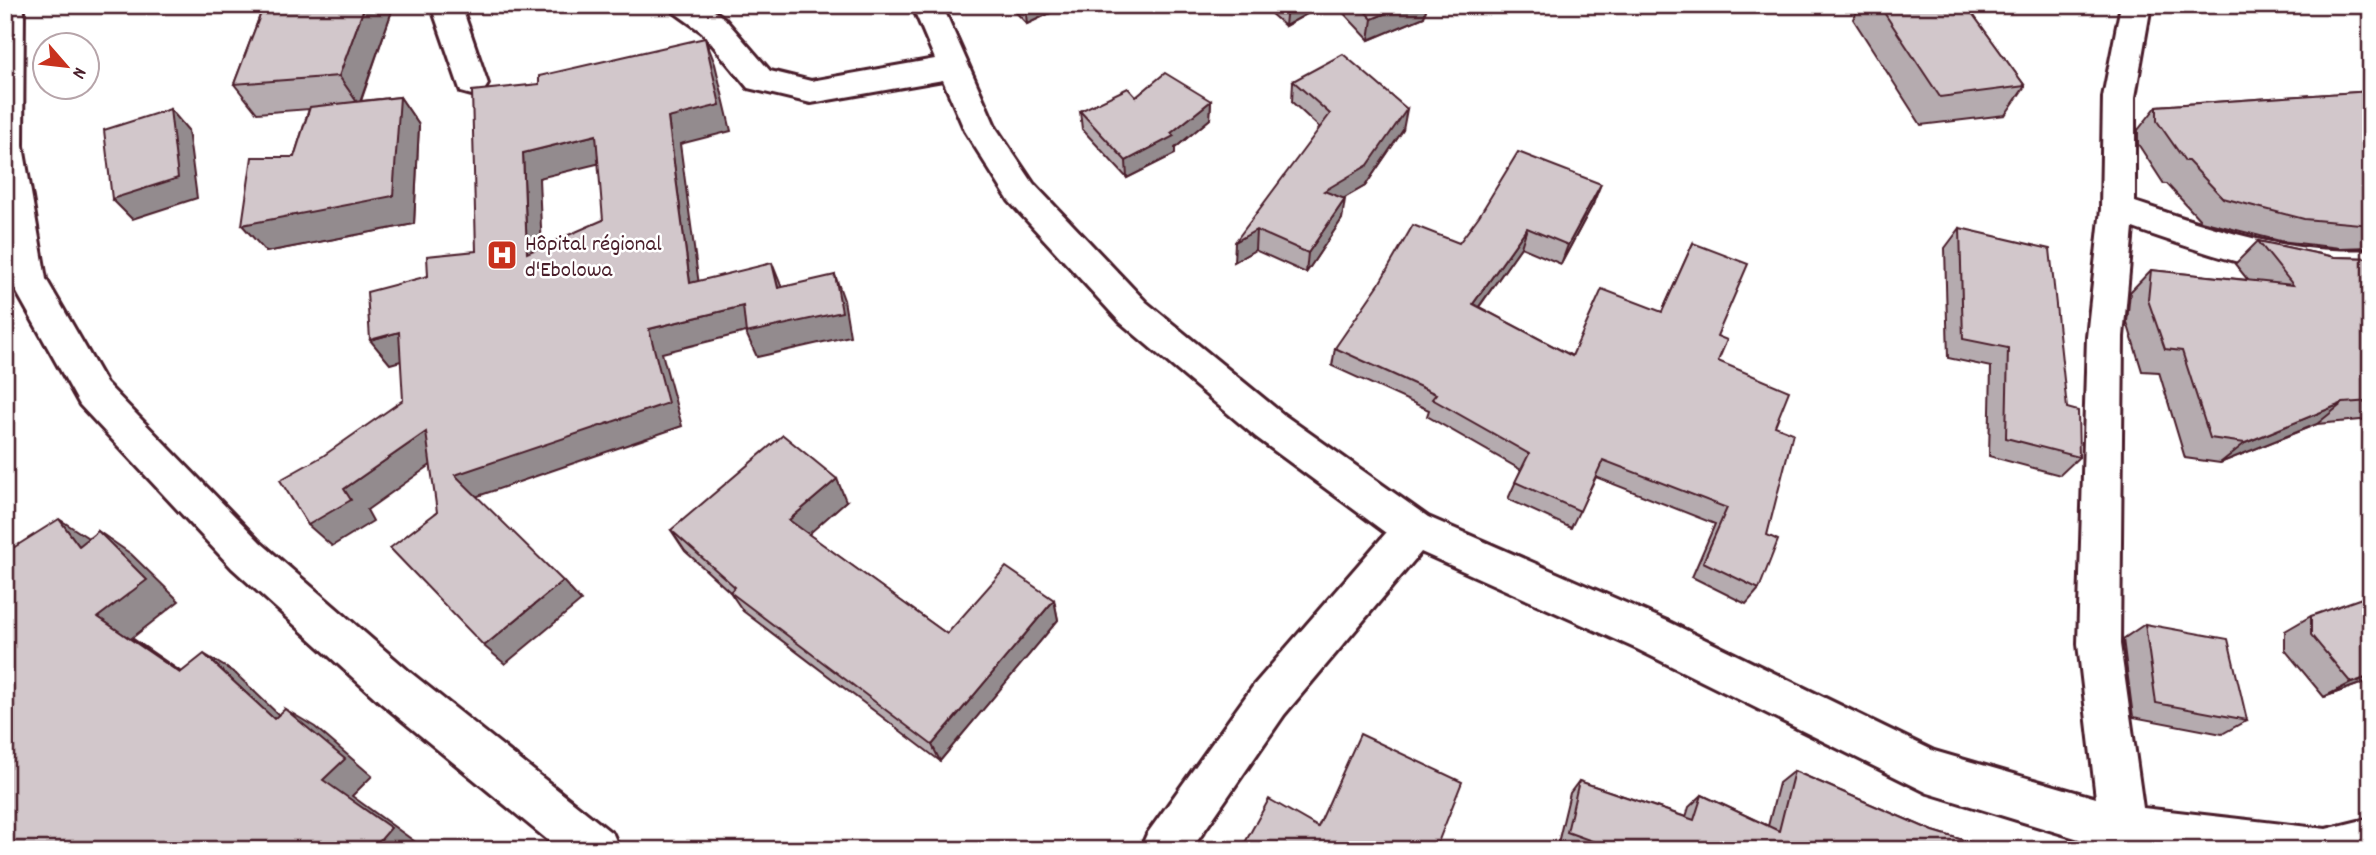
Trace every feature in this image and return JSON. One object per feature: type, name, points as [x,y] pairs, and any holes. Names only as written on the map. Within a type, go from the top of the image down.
[{"type":"street","points":[[9,5],[6,146],[28,280],[93,394],[246,555],[396,688],[597,850]]},
{"type":"street","points":[[446,5],[472,84]]},
{"type":"street","points":[[685,5],[715,15],[759,80],[811,92],[954,66]]},
{"type":"street","points":[[927,5],[981,131],[1021,192],[1133,312],[1270,426],[1414,530],[1652,635],[1928,771],[2123,829],[2321,850]]},
{"type":"street","points":[[2123,829],[2099,644],[2105,337],[2119,209],[2119,97],[2136,5]]},
{"type":"street","points":[[2119,209],[2238,248],[2287,259],[2325,265],[2371,264]]},
{"type":"street","points":[[1163,850],[1269,700],[1414,530]]},
{"type":"street","points":[[2331,850],[2371,841]]},
{"type":"building","points":[[264,5],[365,5],[339,76],[234,84]]},
{"type":"building","points":[[1359,5],[1405,5],[1372,19]]},
{"type":"building","points":[[1879,5],[1966,5],[2025,86],[1940,97]]},
{"type":"building","points":[[705,38],[720,105],[668,118],[690,283],[772,263],[778,288],[835,275],[842,312],[746,333],[743,306],[649,329],[668,403],[455,475],[563,581],[484,646],[390,548],[437,512],[426,432],[344,489],[351,500],[308,525],[280,480],[323,456],[403,400],[399,332],[370,340],[367,292],[428,276],[427,256],[476,251],[472,91],[539,84],[539,76]],"holes":[[[596,135],[603,220],[527,253],[523,153]]]},
{"type":"building","points":[[1343,54],[1407,109],[1368,165],[1324,191],[1345,199],[1308,253],[1256,230],[1235,242],[1330,114],[1293,81]]},
{"type":"building","points":[[1165,73],[1211,101],[1171,133],[1174,136],[1126,161],[1080,111],[1128,88],[1136,97]]},
{"type":"building","points":[[2371,91],[2371,225],[2304,219],[2223,198],[2185,161],[2157,121],[2157,106]]},
{"type":"building","points":[[400,97],[393,196],[242,225],[252,157],[294,157],[310,107]]},
{"type":"building","points":[[170,109],[178,178],[112,199],[104,130]]},
{"type":"building","points":[[1518,152],[1601,184],[1568,245],[1527,228],[1473,304],[1572,356],[1602,289],[1662,312],[1693,243],[1748,264],[1717,336],[1727,340],[1718,361],[1789,391],[1775,426],[1793,433],[1767,535],[1778,540],[1759,589],[1703,562],[1727,508],[1603,460],[1580,511],[1515,482],[1529,454],[1432,399],[1436,394],[1335,348],[1379,284],[1413,225],[1459,243]]},
{"type":"building","points":[[1960,228],[2050,249],[2067,408],[2078,411],[2079,457],[2006,438],[2008,348],[1963,339]]},
{"type":"building","points":[[2258,241],[2334,257],[2371,258],[2371,401],[2343,403],[2245,443],[2210,438],[2182,351],[2165,349],[2148,300],[2151,270],[2293,285]]},
{"type":"building","points":[[783,435],[837,479],[789,520],[947,634],[1006,567],[1054,600],[932,745],[730,592],[735,587],[671,530]]},
{"type":"building","points":[[59,519],[79,546],[98,531],[147,580],[98,617],[180,673],[204,654],[274,719],[285,709],[345,759],[323,780],[391,828],[372,850],[5,850],[5,553]]},
{"type":"building","points":[[2362,598],[2371,609],[2371,676],[2351,683],[2311,635],[2311,616]]},
{"type":"building","points":[[2145,624],[2228,639],[2247,720],[2156,703]]},
{"type":"building","points":[[1360,734],[1462,782],[1435,850],[1242,848],[1269,799],[1318,827]]},
{"type":"building","points":[[1794,771],[1933,831],[1996,850],[1617,850],[1567,832],[1579,781],[1694,820],[1702,795],[1779,831]]},
{"type":"place","name":"Hôpital régional d'Ebolowa","points":[[502,255]]}]
